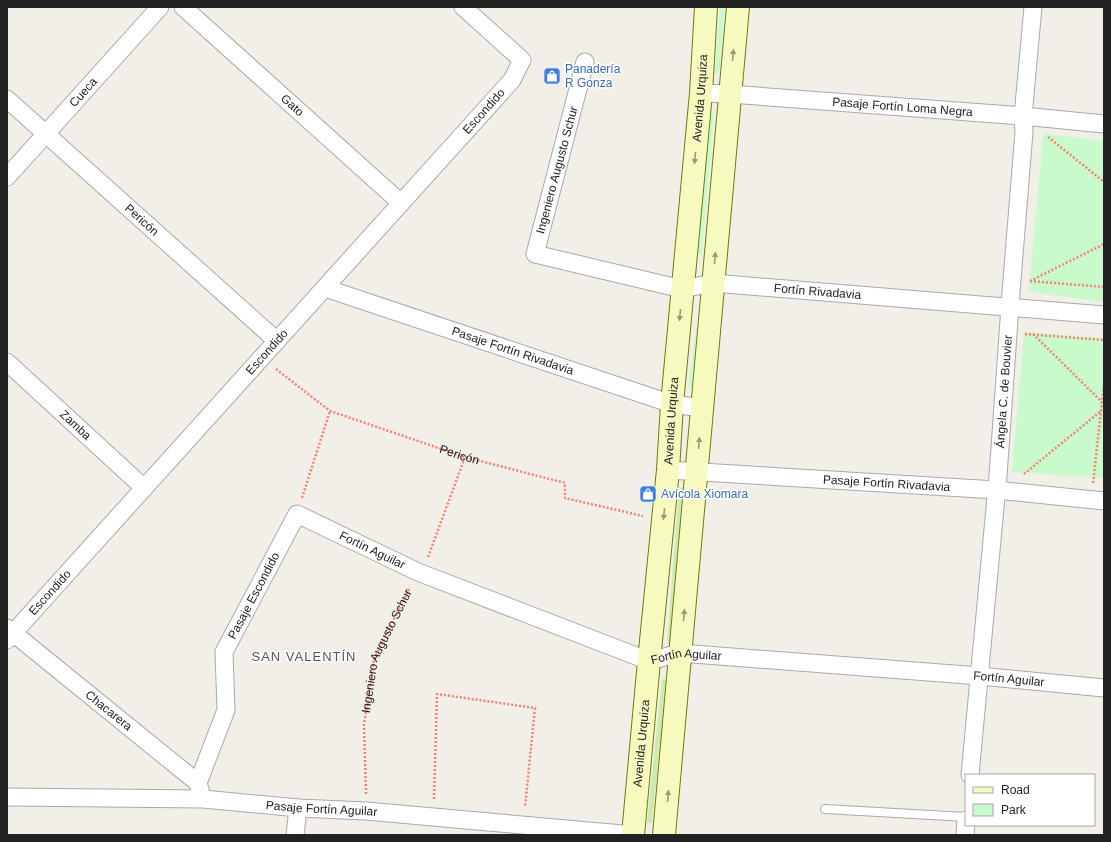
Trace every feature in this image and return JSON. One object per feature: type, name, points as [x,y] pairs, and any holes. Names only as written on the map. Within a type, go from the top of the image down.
[{"type":"main road","name":"Avenida Urquiza","points":[[634,835],[649,661],[668,470],[682,288],[701,93],[706,7]]},
{"type":"main road","points":[[664,835],[738,7]]},
{"type":"street","name":"Cueca","points":[[7,176],[160,7]]},
{"type":"street","name":"Gato","points":[[183,7],[401,203]]},
{"type":"street","name":"Escondido","points":[[9,634],[144,488],[512,80],[522,60],[463,7]]},
{"type":"street","name":"Ángela C. de Bouvier","points":[[970,774],[996,490],[1024,132],[1023,116],[1033,7]]},
{"type":"street","name":"Ingeniero Augusto Schur","points":[[535,254],[585,62]]},
{"type":"street","name":"Pasaje Fortín Loma Negra","points":[[701,93],[1023,116],[1104,124]]},
{"type":"street","name":"Pericón","points":[[7,99],[277,341]]},
{"type":"street","name":"Fortín Rivadavia","points":[[535,254],[682,288],[713,283],[1104,315]]},
{"type":"street","name":"Pasaje Fortín Rivadavia","points":[[324,288],[672,404],[702,408]]},
{"type":"street","name":"Zamba","points":[[7,362],[144,488]]},
{"type":"street","name":"Pasaje Fortín Rivadavia","points":[[668,470],[996,490],[1104,501]]},
{"type":"street","name":"Fortín Aguilar","points":[[297,514],[418,572],[649,661],[680,653],[980,676],[1104,688]]},
{"type":"street","name":"Pasaje Escondido","points":[[198,782],[226,710],[224,652],[297,514]]},
{"type":"street","name":"Chacarera","points":[[9,634],[198,782]]},
{"type":"street","points":[[198,782],[203,799]]},
{"type":"street","name":"Pasaje Fortín Aguilar","points":[[7,797],[203,799],[298,808],[366,811],[634,835]]},
{"type":"street","points":[[295,835],[298,808]]},
{"type":"lane","points":[[825,809],[965,818]]},
{"type":"path","points":[[1043,133],[1104,182]]},
{"type":"path","points":[[1104,244],[1030,281],[1104,287]]},
{"type":"path","points":[[1008,332],[1104,340]]},
{"type":"path","points":[[1033,334],[1102,402]]},
{"type":"path","name":"Pericón","points":[[262,358],[330,411],[466,457],[565,483],[565,498],[663,521]]},
{"type":"path","points":[[1093,484],[1104,384]]},
{"type":"path","points":[[297,514],[330,411]]},
{"type":"path","points":[[1018,478],[1101,411]]},
{"type":"path","name":"Ingeniero Augusto Schur","points":[[366,811],[364,725],[374,659],[418,572],[426,561],[466,457]]},
{"type":"path","points":[[434,817],[437,694],[535,708],[523,825]]},
{"type":"green space","points":[[720,7],[725,7],[719,74],[714,74]]},
{"type":"green space","points":[[709,114],[714,114],[702,254],[697,254]]},
{"type":"green space","points":[[1043,133],[1104,141],[1104,302],[1029,292]]},
{"type":"green space","points":[[700,307],[705,308],[694,387],[688,386]]},
{"type":"green space","points":[[1024,332],[1104,338],[1104,478],[1012,472]]},
{"type":"green space","points":[[679,487],[685,488],[673,645],[667,644]]},
{"type":"green space","points":[[662,679],[667,680],[652,823],[647,823]]},
{"type":"place","name":"Panadería R Gonza","points":[[552,76]]},
{"type":"place","name":"Avícola Xiomara","points":[[648,494]]},
{"type":"district","name":"SAN VALENTÍN","points":[[304,656]]}]
